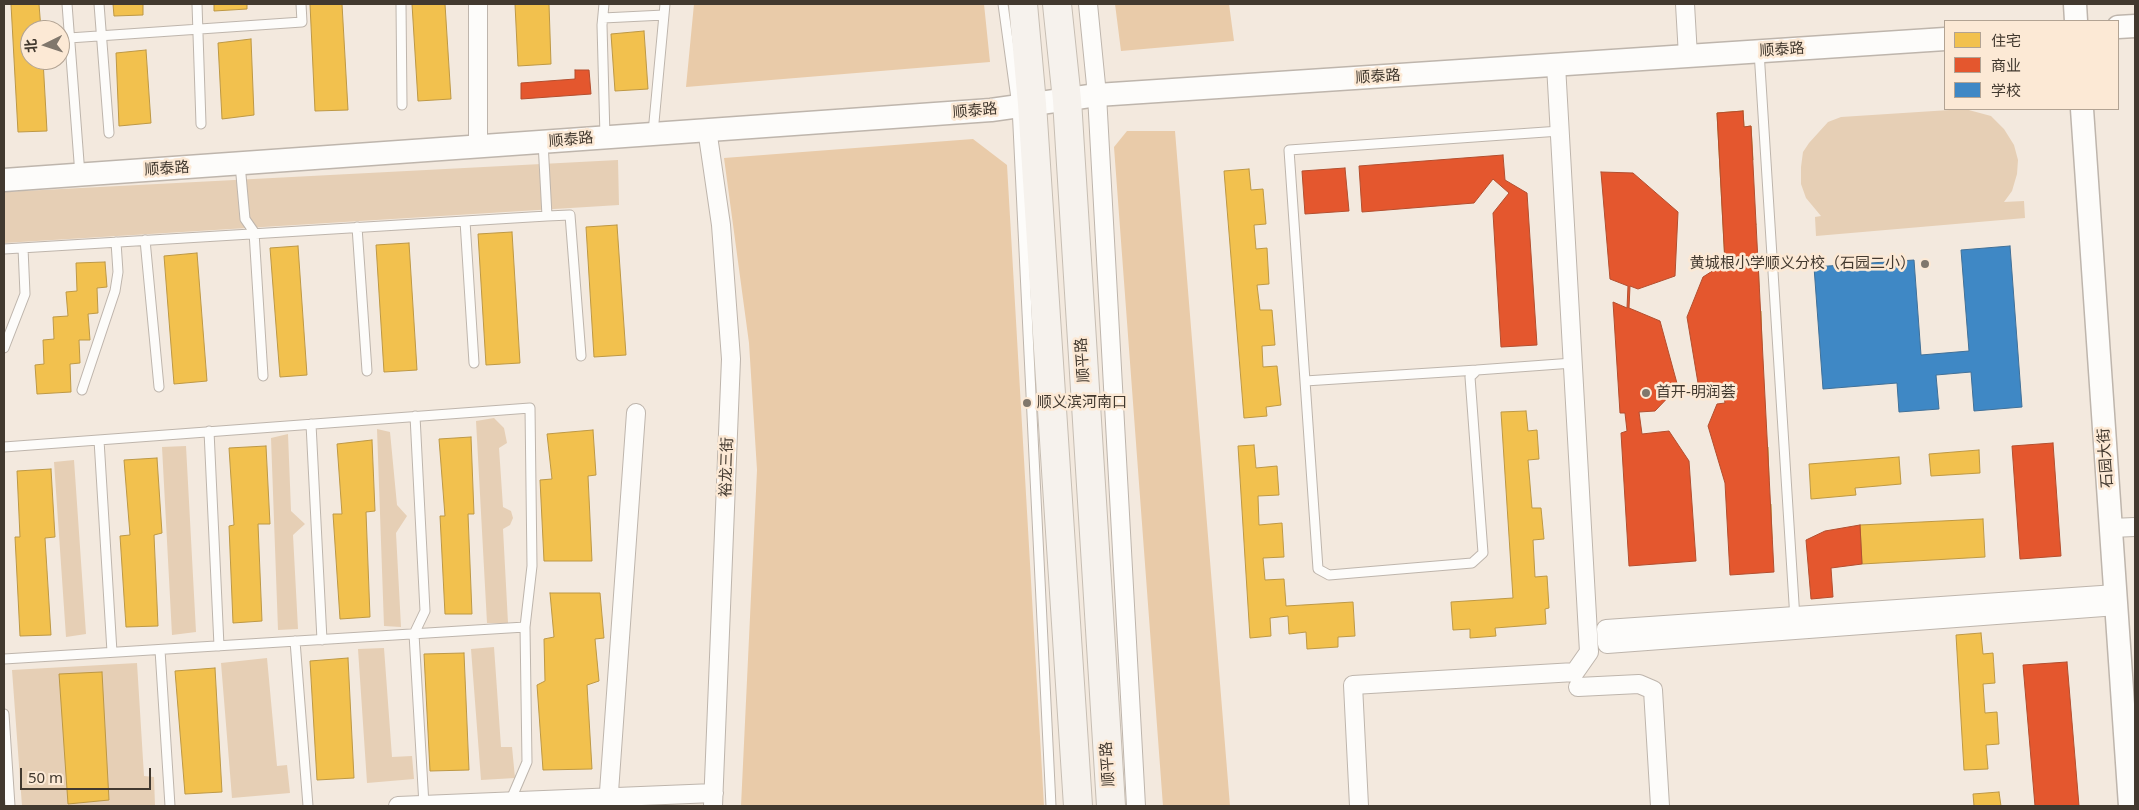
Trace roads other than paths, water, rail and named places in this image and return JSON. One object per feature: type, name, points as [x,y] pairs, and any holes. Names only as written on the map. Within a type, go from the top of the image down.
[{"type":"main road","points":[[1023,4],[1024,105],[1078,806]]},
{"type":"main road","name":"顺平路","points":[[1057,4],[1067,100],[1111,806]]},
{"type":"street","points":[[478,4],[478,147]]},
{"type":"street","points":[[1088,4],[1098,95],[1136,806]]},
{"type":"street","points":[[1685,4],[1688,56]]},
{"type":"street","points":[[2075,4],[2076,20]]},
{"type":"street","points":[[2119,27],[2135,26]]},
{"type":"street","name":"顺泰路","points":[[4,180],[991,110],[1098,95],[1944,39]]},
{"type":"street","points":[[1359,806],[1353,685],[1575,672],[1589,652],[1556,65]]},
{"type":"street","name":"石园大街","points":[[2082,110],[2130,806]]},
{"type":"street","name":"裕龙三街","points":[[707,129],[721,226],[731,359],[713,799]]},
{"type":"street","points":[[608,802],[636,413]]},
{"type":"street","points":[[2111,528],[2135,527]]},
{"type":"street","points":[[1606,636],[2116,600]]},
{"type":"street","points":[[1578,687],[1639,684],[1653,690],[1660,806]]},
{"type":"street","points":[[398,806],[713,799]]},
{"type":"lane","points":[[67,4],[68,20]]},
{"type":"lane","points":[[99,4],[110,133]]},
{"type":"lane","points":[[197,4],[201,124]]},
{"type":"lane","points":[[70,38],[302,22],[300,4]]},
{"type":"lane","points":[[401,4],[402,105]]},
{"type":"lane","points":[[604,4],[605,137]]},
{"type":"lane","points":[[653,133],[665,4]]},
{"type":"lane","points":[[1003,4],[1024,105],[1051,806]]},
{"type":"lane","points":[[603,18],[664,15]]},
{"type":"lane","points":[[70,51],[80,176]]},
{"type":"lane","points":[[1759,51],[1795,623]]},
{"type":"lane","points":[[1477,370],[1470,377],[1483,553],[1472,562],[1329,575],[1318,569],[1289,150],[1560,131]]},
{"type":"lane","points":[[543,142],[547,216]]},
{"type":"lane","points":[[240,164],[245,218],[254,232],[263,376]]},
{"type":"lane","points":[[4,249],[254,232],[570,214],[581,356]]},
{"type":"lane","points":[[466,220],[474,362]]},
{"type":"lane","points":[[357,226],[367,371]]},
{"type":"lane","points":[[146,240],[159,387]]},
{"type":"lane","points":[[82,390],[115,291],[118,272],[116,242]]},
{"type":"lane","points":[[4,348],[25,294],[23,248]]},
{"type":"lane","points":[[1305,381],[1573,363]]},
{"type":"lane","points":[[4,447],[530,408],[532,566],[525,627],[527,762],[509,804]]},
{"type":"lane","points":[[415,416],[425,611],[414,634],[424,805]]},
{"type":"lane","points":[[310,424],[322,640]]},
{"type":"lane","points":[[209,431],[219,646]]},
{"type":"lane","points":[[99,440],[112,652]]},
{"type":"lane","points":[[4,659],[525,627]]},
{"type":"lane","points":[[295,641],[308,806]]},
{"type":"lane","points":[[160,650],[170,806]]},
{"type":"lane","points":[[4,714],[10,806]]},
{"type":"place","name":"黄城根小学顺义分校（石园二小）","points":[[1925,264]]},
{"type":"place","name":"首开-明润荟","points":[[1646,393]]},
{"type":"place","name":"顺义滨河南口","points":[[1027,403]]}]
